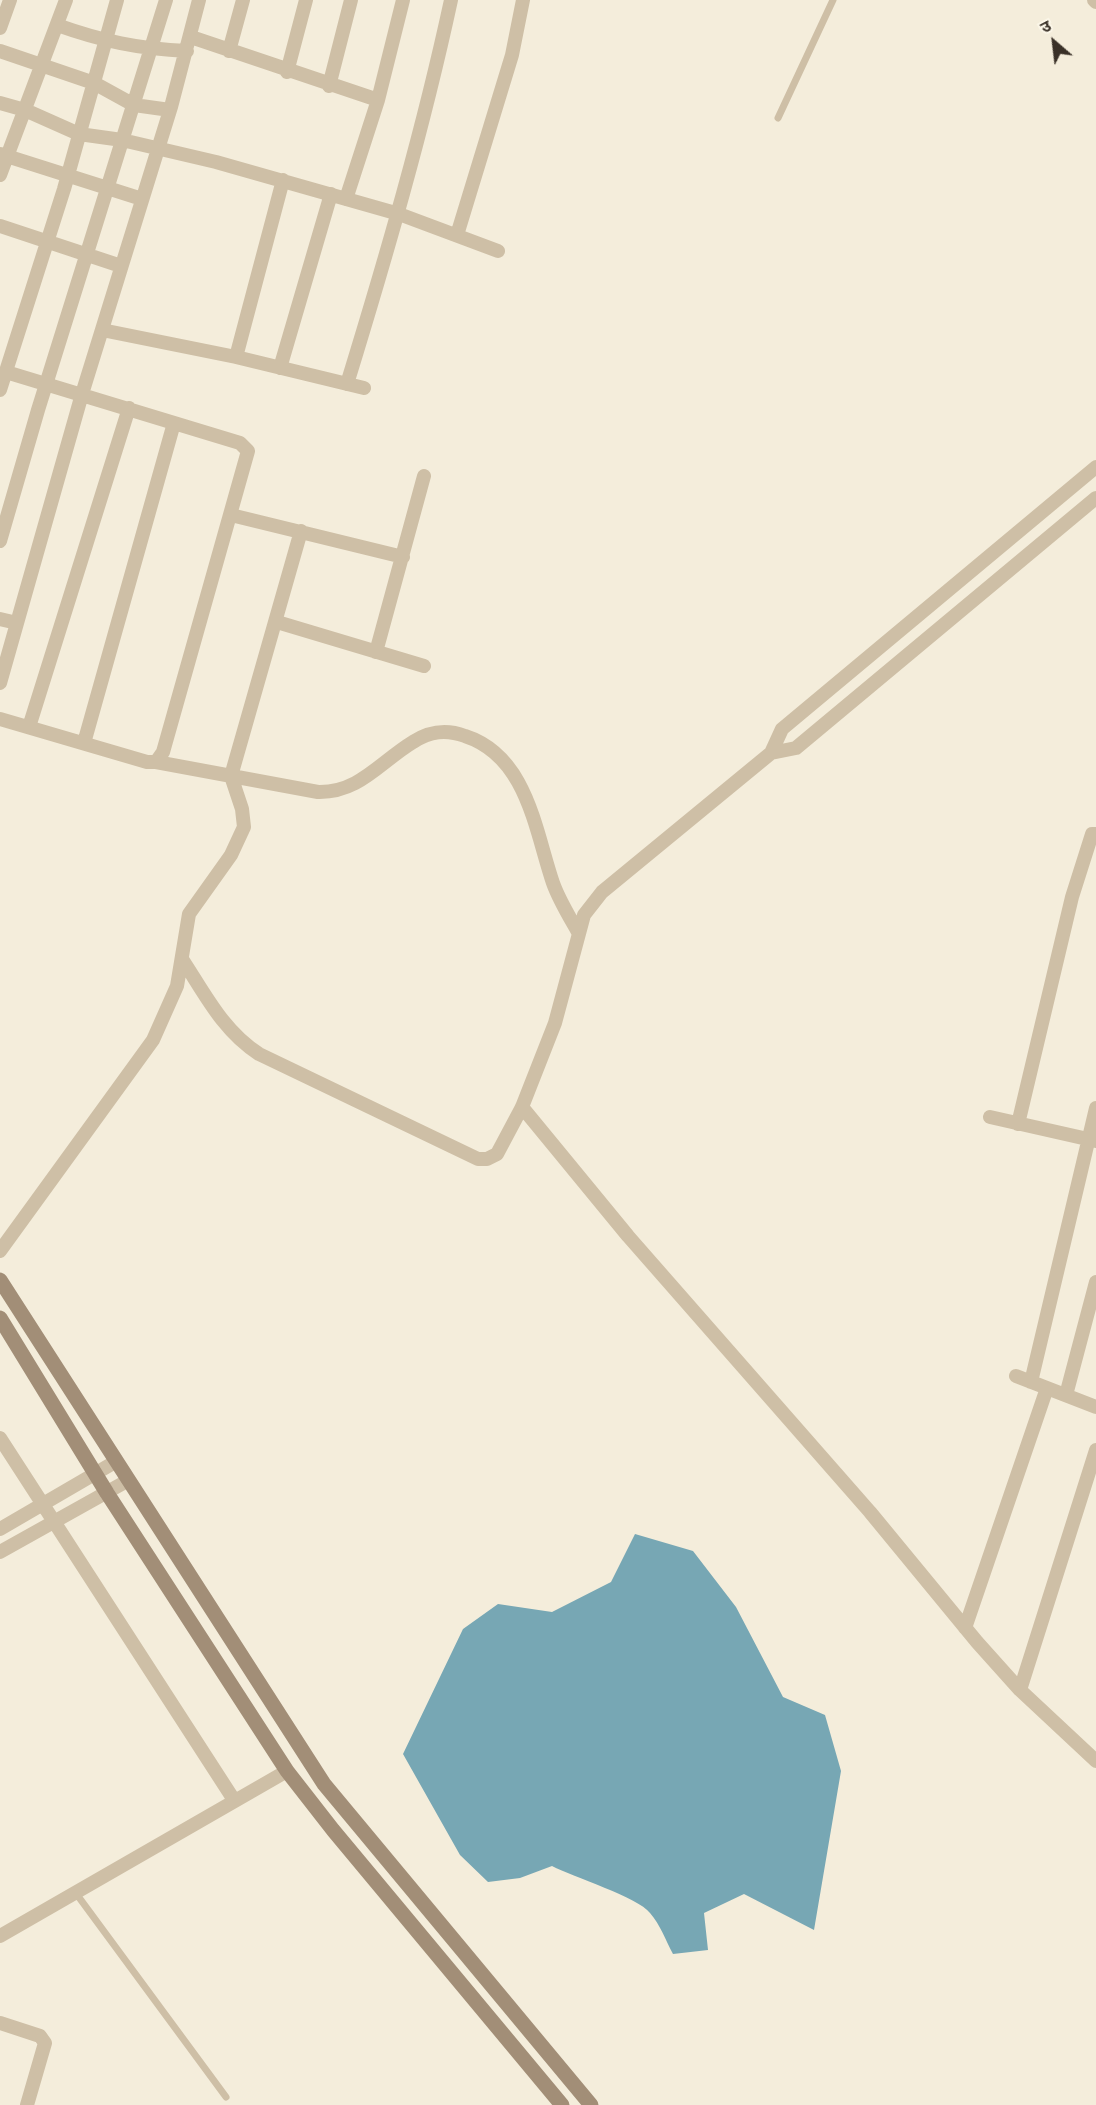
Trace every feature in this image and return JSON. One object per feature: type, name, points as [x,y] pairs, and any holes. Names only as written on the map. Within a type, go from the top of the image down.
[{"type":"main road","points":[[0,1280],[127,1481],[324,1784],[591,2105]]},
{"type":"main road","points":[[0,1318],[107,1493],[286,1771],[562,2105]]},
{"type":"street","points":[[0,28],[10,0]]},
{"type":"street","points":[[0,175],[4,155],[25,110],[66,0]]},
{"type":"street","points":[[0,390],[67,176],[117,0]]},
{"type":"street","points":[[0,541],[106,188],[166,2],[151,0]]},
{"type":"street","points":[[0,683],[82,394],[170,110],[199,0]]},
{"type":"street","points":[[229,51],[243,0]]},
{"type":"street","points":[[287,72],[306,0]]},
{"type":"street","points":[[329,86],[351,0]]},
{"type":"street","points":[[346,199],[378,100],[403,0]]},
{"type":"street","points":[[347,384],[399,214],[432,89],[451,0]]},
{"type":"street","points":[[457,236],[512,55],[523,0]]},
{"type":"street","points":[[57,25],[106,42],[151,50],[189,44],[229,51],[329,86],[378,100]]},
{"type":"street","points":[[0,51],[94,83],[134,105],[170,110]]},
{"type":"street","points":[[0,103],[25,110],[79,134],[122,140],[283,180],[399,214],[498,252]]},
{"type":"street","points":[[4,155],[142,199]]},
{"type":"street","points":[[236,357],[283,180]]},
{"type":"street","points":[[280,368],[331,194]]},
{"type":"street","points":[[0,226],[122,266]]},
{"type":"street","points":[[102,330],[236,357],[364,388]]},
{"type":"street","points":[[6,372],[240,443],[248,451],[163,752],[156,762]]},
{"type":"street","points":[[29,727],[129,408]]},
{"type":"street","points":[[84,743],[174,423]]},
{"type":"street","points":[[182,959],[227,1028],[259,1054],[478,1158],[487,1159],[497,1154],[522,1107],[555,1023],[584,915],[602,892],[771,753],[782,729],[1096,467]]},
{"type":"street","points":[[376,652],[424,476]]},
{"type":"street","points":[[771,753],[796,747],[1096,498]]},
{"type":"street","points":[[231,515],[403,557]]},
{"type":"street","points":[[0,1251],[153,1040],[177,986],[189,914],[231,855],[244,827],[242,809],[231,776],[277,622],[301,531]]},
{"type":"street","points":[[0,619],[17,623]]},
{"type":"street","points":[[277,622],[424,666]]},
{"type":"street","points":[[0,719],[147,762],[334,792],[362,780],[425,735],[438,731],[453,732],[472,738],[494,750],[523,789],[554,884],[578,932]]},
{"type":"street","points":[[1018,1124],[1072,897],[1092,834],[1096,834]]},
{"type":"street","points":[[522,1107],[628,1236],[870,1512],[965,1628],[1020,1690],[1096,1761]]},
{"type":"street","points":[[1031,1382],[1092,1140],[1096,1108]]},
{"type":"street","points":[[990,1117],[1092,1140]]},
{"type":"street","points":[[1066,1395],[1096,1282]]},
{"type":"street","points":[[1016,1376],[1096,1407]]},
{"type":"street","points":[[965,1628],[1047,1388]]},
{"type":"street","points":[[0,1438],[234,1800]]},
{"type":"street","points":[[1020,1690],[1096,1450]]},
{"type":"street","points":[[0,1529],[115,1462]]},
{"type":"street","points":[[0,1552],[127,1481]]},
{"type":"street","points":[[0,1936],[286,1771]]},
{"type":"street","points":[[0,2023],[40,2036],[45,2043],[27,2105]]},
{"type":"lane","points":[[778,118],[833,0]]},
{"type":"lane","points":[[75,1892],[226,2097]]},
{"type":"water","points":[[635,1534],[693,1551],[736,1607],[783,1697],[825,1715],[841,1771],[814,1930],[744,1894],[704,1913],[708,1950],[673,1954],[657,1922],[643,1907],[633,1900],[552,1866],[520,1878],[488,1882],[460,1855],[403,1754],[463,1629],[498,1604],[552,1612],[611,1582]]}]
